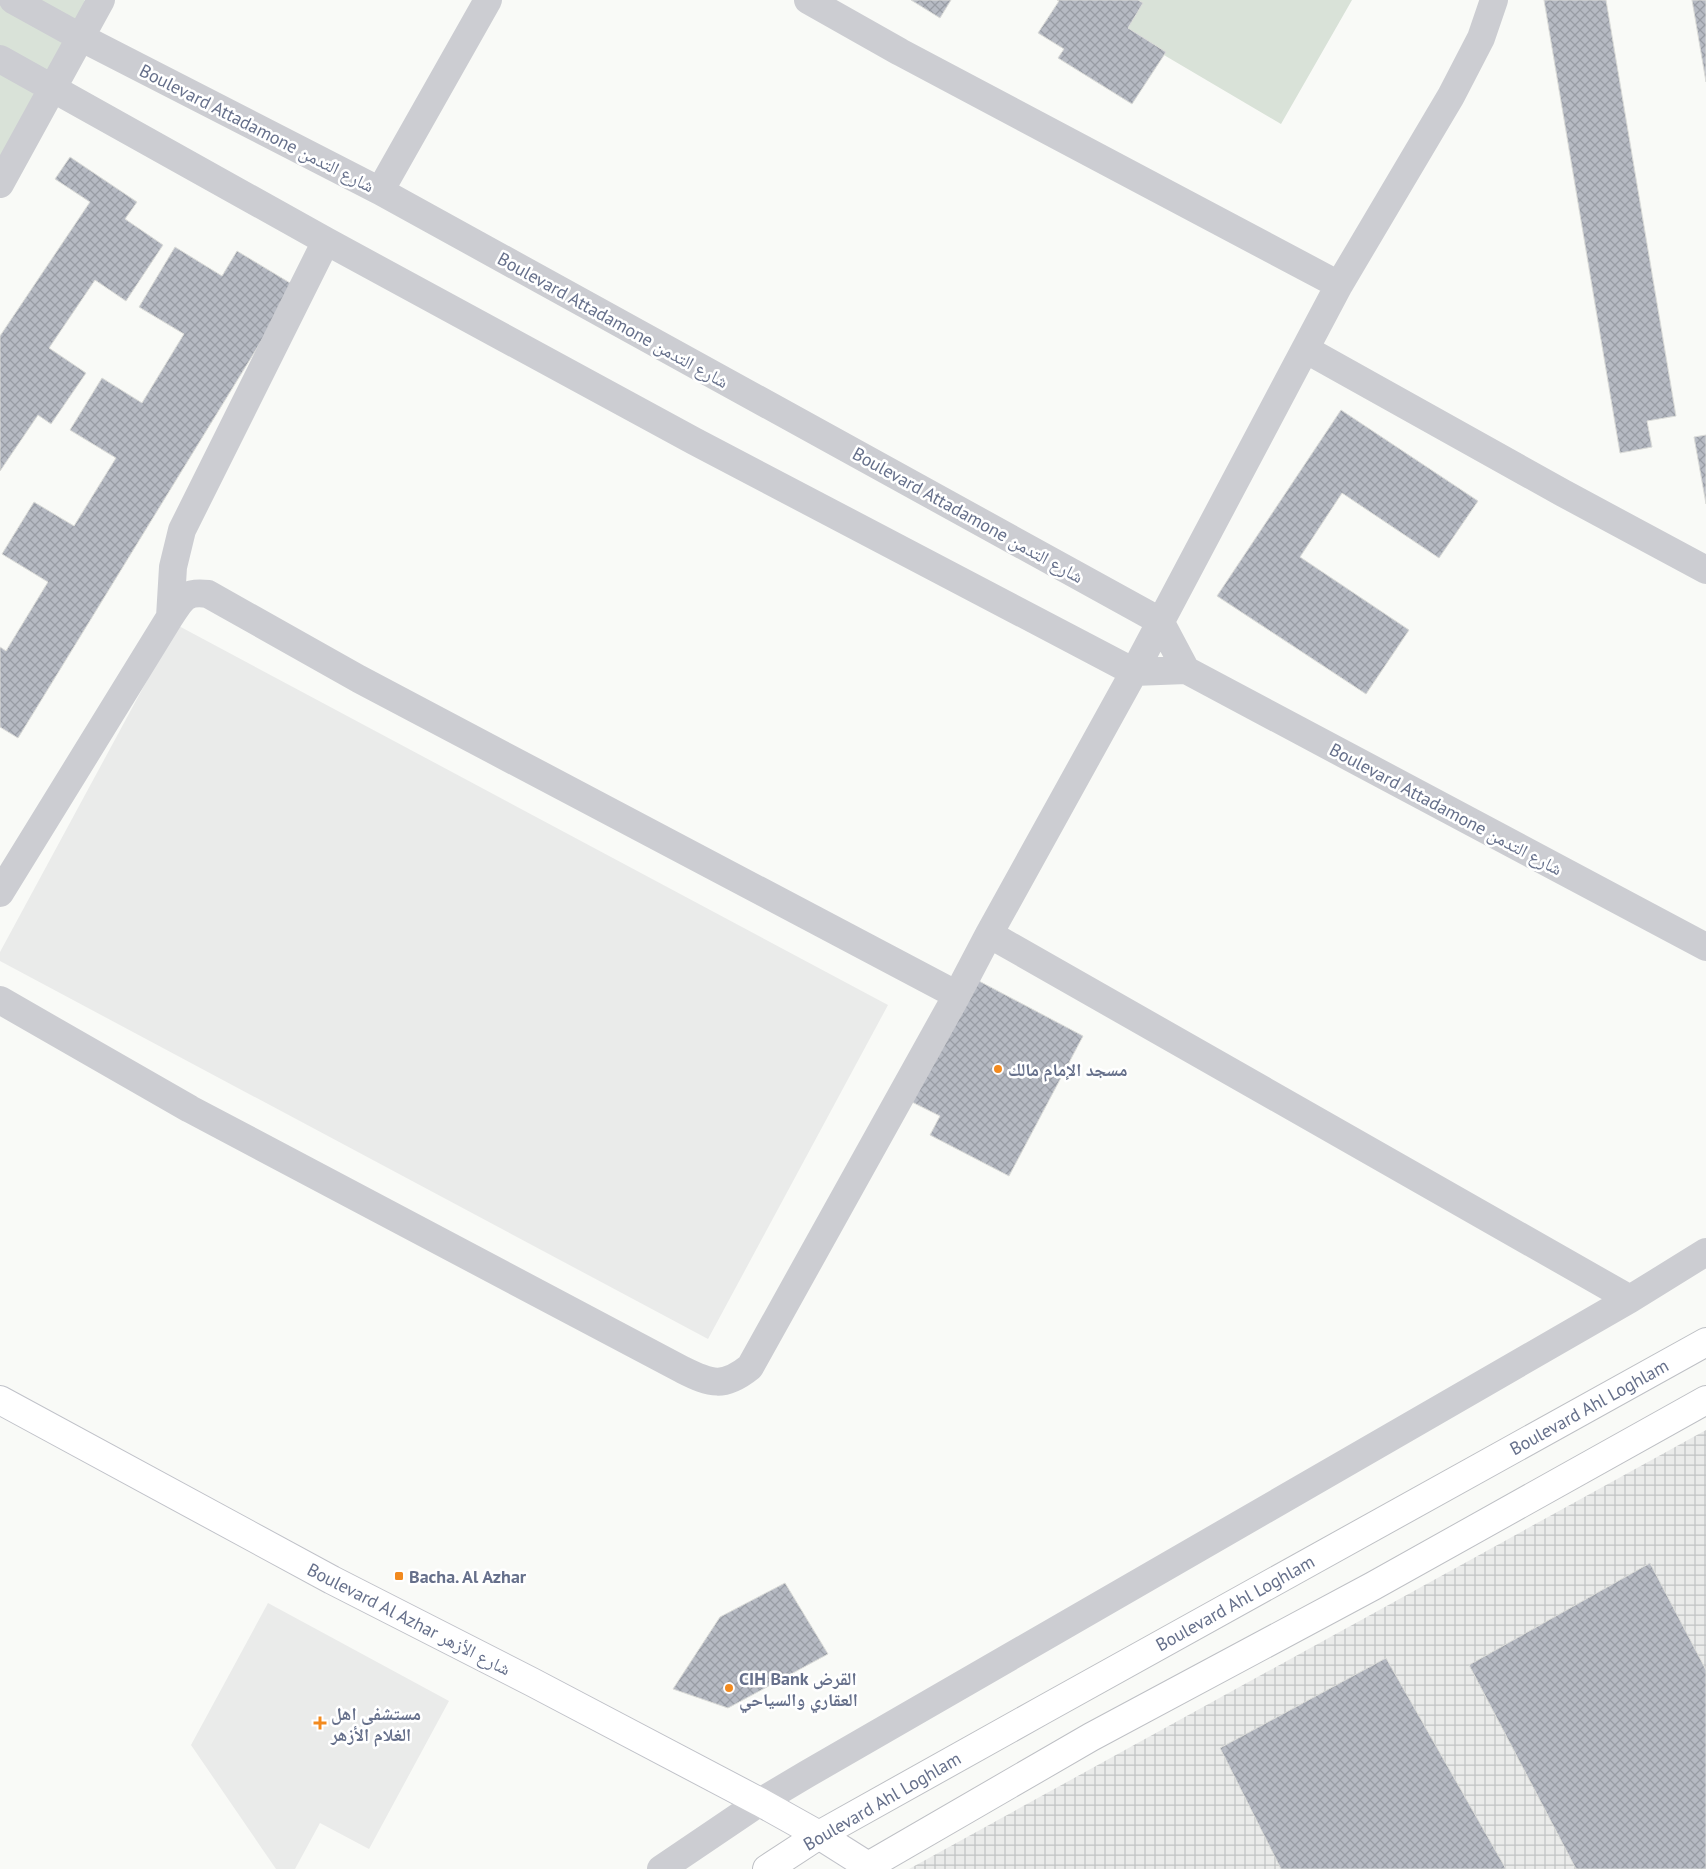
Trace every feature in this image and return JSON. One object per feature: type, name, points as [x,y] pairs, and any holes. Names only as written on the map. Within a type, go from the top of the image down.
[{"type":"main road","name":"Boulevard Ahl Loghlam","points":[[767,1869],[819,1835],[1706,1342]]},
{"type":"main road","name":"Boulevard Al Azhar شارع الأزهر","points":[[0,1400],[332,1580],[760,1802],[819,1835],[868,1868]]},
{"type":"main road","points":[[868,1868],[1091,1736],[1373,1586],[1706,1400]]},
{"type":"street","name":"Boulevard Attadamone شارع التدمن","points":[[13,0],[80,37],[380,191],[1160,621]]},
{"type":"street","points":[[0,184],[101,0]]},
{"type":"street","points":[[380,191],[488,0]]},
{"type":"street","points":[[808,0],[900,52],[1339,285]]},
{"type":"street","points":[[0,1000],[234,1133],[683,1370],[701,1379],[722,1382],[736,1378],[750,1367],[958,995],[989,934],[1134,672],[1339,285],[1451,96],[1481,38],[1494,0]]},
{"type":"street","points":[[0,59],[326,241],[694,441],[1134,672],[1186,670],[1160,621]]},
{"type":"street","points":[[170,617],[174,567],[182,530],[326,241]]},
{"type":"street","points":[[1305,349],[1563,493],[1706,570]]},
{"type":"street","points":[[0,894],[170,617],[183,597],[194,592],[208,594],[359,679],[958,995]]},
{"type":"street","name":"Boulevard Attadamone شارع التدمن","points":[[1186,670],[1706,947]]},
{"type":"street","points":[[989,934],[1630,1299]]},
{"type":"street","points":[[661,1869],[760,1802],[1630,1299],[1706,1252]]},
{"type":"shaded area","points":[[0,0],[84,0],[96,7],[0,182]]},
{"type":"shaded area","points":[[1098,0],[1352,0],[1281,124],[1091,12]]},
{"type":"shaded area","points":[[177,625],[888,1005],[708,1339],[0,961],[0,952]]},
{"type":"shaded area","points":[[1706,1430],[1706,1869],[909,1869]]},
{"type":"shaded area","name":"مستشفى اهل الغلام الأزهر","points":[[268,1603],[449,1701],[369,1849],[320,1823],[295,1869],[276,1869],[191,1745]]},
{"type":"building","points":[[911,0],[951,0],[940,18]]},
{"type":"building","points":[[1057,0],[1138,0],[1143,3],[1128,28],[1166,52],[1132,104],[1058,58],[1064,49],[1038,33],[1059,1]]},
{"type":"building","points":[[1544,0],[1606,0],[1676,416],[1647,421],[1652,447],[1620,453]]},
{"type":"building","points":[[1692,0],[1706,0],[1706,82]]},
{"type":"building","points":[[70,157],[137,202],[125,219],[163,245],[126,301],[95,280],[49,348],[86,373],[51,424],[38,415],[0,471],[0,336],[90,202],[55,179]]},
{"type":"building","points":[[175,247],[222,276],[237,251],[295,286],[18,738],[0,727],[0,647],[6,651],[48,582],[2,554],[34,502],[74,526],[116,458],[70,430],[102,378],[142,403],[184,334],[139,307]]},
{"type":"building","points":[[1341,410],[1478,501],[1439,558],[1342,493],[1300,557],[1409,630],[1366,694],[1217,596]]},
{"type":"building","points":[[1706,435],[1706,504],[1694,437]]},
{"type":"building","name":"مسجد الإمام مالك","points":[[977,980],[1083,1036],[1009,1176],[930,1135],[940,1116],[912,1102]]},
{"type":"building","points":[[1650,1563],[1706,1670],[1706,1869],[1576,1869],[1469,1665]]},
{"type":"building","points":[[785,1583],[828,1654],[728,1708],[673,1689],[720,1617]]},
{"type":"building","points":[[1386,1658],[1506,1869],[1281,1869],[1220,1748]]},
{"type":"place","name":"مسجد الإمام مالك","points":[[998,1069]]},
{"type":"place","name":"Bacha. Al Azhar","points":[[399,1576]]},
{"type":"place","name":"CIH Bank القرض العقاري والسياحي","points":[[729,1688]]},
{"type":"place","name":"مستشفى اهل الغلام الأزهر","points":[[320,1723]]}]
